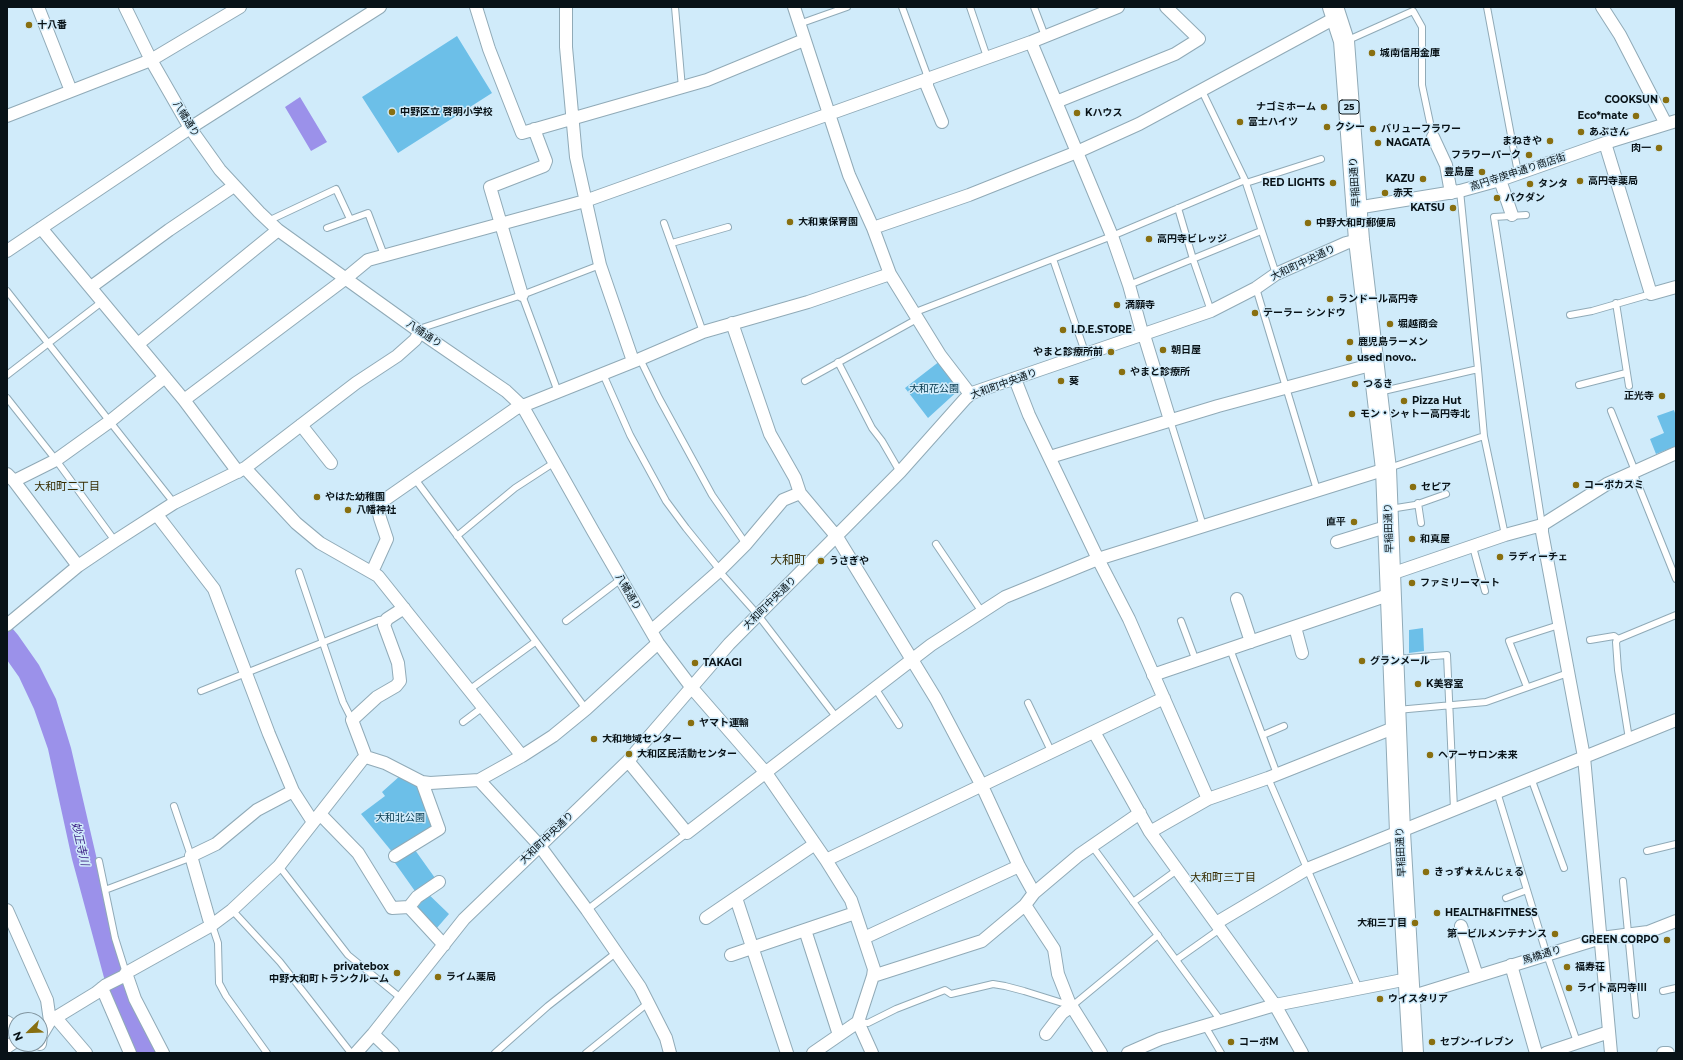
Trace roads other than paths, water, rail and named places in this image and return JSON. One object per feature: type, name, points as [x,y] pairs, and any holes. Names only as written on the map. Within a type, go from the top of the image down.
[{"type":"main road","name":"早稲田通り","points":[[1335,12],[1344,41],[1359,240],[1386,469],[1400,832],[1413,1053]]},
{"type":"street","points":[[38,7],[71,91]]},
{"type":"street","name":"八幡通り","points":[[125,7],[151,60],[190,128],[234,186],[268,221],[278,230],[420,332],[494,382],[523,406],[658,643],[692,688],[766,773],[826,860],[850,900],[874,969],[873,976]]},
{"type":"street","points":[[7,116],[151,60],[240,7]]},
{"type":"street","points":[[7,251],[190,128],[380,7]]},
{"type":"street","points":[[476,7],[489,48],[522,133],[707,80],[804,40]]},
{"type":"street","points":[[566,7],[566,46],[576,157],[600,265],[636,360]]},
{"type":"street","points":[[794,7],[828,115],[849,175],[873,228],[890,274],[940,355],[970,394]]},
{"type":"street","points":[[184,400],[346,279],[368,260],[585,201],[927,80],[987,56],[1031,42],[1118,7]]},
{"type":"street","points":[[1056,102],[1175,54],[1199,40],[1166,7]]},
{"type":"street","points":[[1602,7],[1671,122]]},
{"type":"street","points":[[873,228],[969,194],[1076,152],[1139,124],[1202,91],[1335,12]]},
{"type":"street","points":[[1031,42],[1112,236],[1130,285],[1143,336],[1170,420]]},
{"type":"street","points":[[927,80],[927,86],[942,122]]},
{"type":"street","name":"高円寺庚申通り商店街","points":[[1356,208],[1456,192],[1500,180],[1605,143],[1671,122]]},
{"type":"street","points":[[522,295],[490,188],[544,166],[546,161],[534,129]]},
{"type":"street","points":[[1433,137],[1456,192]]},
{"type":"street","points":[[1605,143],[1651,294],[1676,287]]},
{"type":"street","points":[[1500,180],[1512,215]]},
{"type":"street","points":[[91,287],[169,230],[234,186]]},
{"type":"street","points":[[41,228],[242,470],[296,523],[320,543],[378,576],[522,756]]},
{"type":"street","points":[[138,344],[278,230]]},
{"type":"street","name":"大和町中央通り","points":[[356,1053],[402,999],[464,919],[539,845],[628,761],[729,644],[900,472],[970,394],[1143,336],[1211,311],[1256,288],[1276,274],[1346,243],[1359,240]]},
{"type":"street","points":[[372,572],[387,539],[378,509],[380,503],[515,409],[703,332],[808,302],[890,274]]},
{"type":"street","points":[[732,323],[770,434],[795,478],[800,493],[837,537],[936,699],[982,786],[1019,866],[1034,892]]},
{"type":"street","points":[[8,622],[78,566],[115,541],[174,503],[242,470],[356,383],[397,356],[415,340],[420,332]]},
{"type":"street","points":[[1050,457],[1170,420],[1374,364]]},
{"type":"street","points":[[78,566],[11,478],[56,460],[109,422],[165,377]]},
{"type":"street","points":[[1015,379],[1029,415],[1098,559],[1129,619],[1208,799]]},
{"type":"street","points":[[301,425],[331,463]]},
{"type":"street","points":[[1391,574],[1505,535],[1542,525],[1607,484],[1676,453]]},
{"type":"street","points":[[628,761],[687,833],[931,644],[1005,597],[1098,559],[1386,469]]},
{"type":"street","points":[[651,631],[720,570],[746,544],[783,500],[800,493]]},
{"type":"street","points":[[157,515],[214,589],[269,734],[293,791],[316,818],[358,852],[392,908],[409,907],[417,898],[440,882]]},
{"type":"street","points":[[1337,542],[1388,518]]},
{"type":"street","points":[[1542,525],[1542,532],[1584,757],[1611,1053]]},
{"type":"street","points":[[1153,675],[1391,594]]},
{"type":"street","points":[[1237,599],[1251,642]]},
{"type":"street","points":[[366,757],[352,720],[377,697],[396,686],[400,681],[398,663],[384,625],[387,619],[404,608]]},
{"type":"street","points":[[1294,627],[1302,653]]},
{"type":"street","points":[[366,757],[385,763],[422,782],[430,783],[479,780],[522,756],[553,736],[586,709],[658,643]]},
{"type":"street","points":[[826,860],[1164,698]]},
{"type":"street","points":[[1150,832],[1208,799],[1273,776],[1396,718]]},
{"type":"street","points":[[1218,926],[1307,869],[1676,720]]},
{"type":"street","points":[[1094,732],[1150,832],[1275,1005],[1302,1053]]},
{"type":"street","points":[[48,1028],[53,1020],[96,994],[104,987],[212,925],[232,910],[279,866],[362,760],[366,757]]},
{"type":"street","points":[[479,780],[539,845],[617,952],[640,986],[666,1038],[670,1053]]},
{"type":"street","points":[[395,856],[439,829],[422,782]]},
{"type":"street","points":[[212,925],[208,919],[191,856],[216,844],[257,810],[293,791]]},
{"type":"street","points":[[813,1053],[858,1022],[873,976],[982,940],[1025,905],[1034,892],[1079,855],[1140,814]]},
{"type":"street","points":[[706,918],[815,844]]},
{"type":"street","points":[[864,938],[1019,866]]},
{"type":"street","points":[[736,898],[787,1053]]},
{"type":"street","points":[[1025,905],[1054,949],[1058,974],[1072,1006],[1101,1053]]},
{"type":"street","points":[[409,907],[444,945]]},
{"type":"street","points":[[7,910],[47,1000],[53,1020],[86,1053]]},
{"type":"street","points":[[730,955],[855,913]]},
{"type":"street","name":"馬橋通り","points":[[1128,1053],[1160,1039],[1275,1005],[1359,989],[1409,988],[1477,976],[1601,938],[1648,932],[1676,921]]},
{"type":"street","points":[[1461,926],[1477,976]]},
{"type":"street","points":[[805,930],[839,1035]]},
{"type":"street","points":[[1511,965],[1536,1053]]},
{"type":"street","points":[[125,974],[135,999],[164,1053]]},
{"type":"street","points":[[104,987],[130,1053]]},
{"type":"street","points":[[1046,1034],[1062,1014],[1072,1006]]},
{"type":"street","points":[[858,1022],[872,1053]]},
{"type":"street","points":[[1546,1053],[1609,1032]]},
{"type":"street","points":[[373,1034],[393,1053]]},
{"type":"street","points":[[1663,1053],[1668,1053]]},
{"type":"lane","points":[[675,7],[682,88]]},
{"type":"lane","points":[[799,24],[847,7]]},
{"type":"lane","points":[[902,7],[926,72],[927,80]]},
{"type":"lane","points":[[970,7],[987,56]]},
{"type":"lane","points":[[1034,7],[1045,36]]},
{"type":"lane","points":[[1487,7],[1518,173]]},
{"type":"lane","points":[[1344,41],[1412,11],[1422,27],[1422,86],[1433,137]]},
{"type":"lane","points":[[1202,91],[1245,182],[1276,274]]},
{"type":"lane","points":[[805,381],[915,316],[1245,182],[1321,159]]},
{"type":"lane","points":[[268,221],[336,189],[350,219]]},
{"type":"lane","points":[[1456,192],[1478,369],[1484,436],[1505,535]]},
{"type":"lane","points":[[1178,208],[1193,259],[1211,311]]},
{"type":"lane","points":[[327,228],[368,213],[384,255]]},
{"type":"lane","points":[[1526,215],[1494,217],[1542,525]]},
{"type":"lane","points":[[664,223],[703,332]]},
{"type":"lane","points":[[672,244],[728,227]]},
{"type":"lane","points":[[1130,285],[1261,231]]},
{"type":"lane","points":[[1053,259],[1086,355]]},
{"type":"lane","points":[[420,332],[422,328],[522,295],[600,265]]},
{"type":"lane","points":[[1256,288],[1317,490]]},
{"type":"lane","points":[[7,291],[174,503]]},
{"type":"lane","points":[[1570,316],[1651,294]]},
{"type":"lane","points":[[522,295],[558,392]]},
{"type":"lane","points":[[7,375],[103,301]]},
{"type":"lane","points":[[1616,304],[1629,386]]},
{"type":"lane","points":[[636,360],[659,398],[712,495],[746,544]]},
{"type":"lane","points":[[838,362],[872,428],[882,441],[900,472]]},
{"type":"lane","points":[[1378,392],[1478,369]]},
{"type":"lane","points":[[1578,385],[1626,373]]},
{"type":"lane","points":[[602,374],[630,435],[666,501],[686,528],[758,615],[837,718]]},
{"type":"lane","points":[[7,398],[56,460],[115,541]]},
{"type":"lane","points":[[1611,411],[1676,579]]},
{"type":"lane","points":[[1170,420],[1203,526]]},
{"type":"lane","points":[[1386,469],[1484,436]]},
{"type":"lane","points":[[457,536],[515,488],[555,462]]},
{"type":"lane","points":[[414,479],[586,709]]},
{"type":"lane","points":[[1388,518],[1418,503],[1446,494]]},
{"type":"lane","points":[[1418,503],[1421,523]]},
{"type":"lane","points":[[936,544],[982,612]]},
{"type":"lane","points":[[1473,546],[1485,591]]},
{"type":"lane","points":[[299,572],[343,702],[348,715],[352,720]]},
{"type":"lane","points":[[566,621],[621,579]]},
{"type":"lane","points":[[1629,738],[1618,670],[1616,642],[1618,639],[1676,615]]},
{"type":"lane","points":[[201,691],[379,620],[387,619]]},
{"type":"lane","points":[[1181,621],[1196,661]]},
{"type":"lane","points":[[1527,687],[1510,640],[1559,625]]},
{"type":"lane","points":[[1590,640],[1614,636],[1618,639]]},
{"type":"lane","points":[[469,690],[535,642]]},
{"type":"lane","points":[[1230,649],[1263,735],[1273,776],[1307,869],[1359,989]]},
{"type":"lane","points":[[1394,659],[1447,655],[1448,706],[1454,809]]},
{"type":"lane","points":[[1396,718],[1448,706],[1486,702],[1568,673]]},
{"type":"lane","points":[[875,688],[899,725]]},
{"type":"lane","points":[[1028,703],[1052,753]]},
{"type":"lane","points":[[463,722],[483,708]]},
{"type":"lane","points":[[1263,735],[1284,726]]},
{"type":"lane","points":[[1532,778],[1564,868]]},
{"type":"lane","points":[[1497,792],[1545,949],[1548,954],[1577,1042]]},
{"type":"lane","points":[[106,890],[187,859],[191,856],[174,806]]},
{"type":"lane","points":[[587,910],[687,833]]},
{"type":"lane","points":[[1647,851],[1676,844]]},
{"type":"lane","points":[[1092,846],[1221,1021]]},
{"type":"lane","points":[[99,861],[115,938],[125,974]]},
{"type":"lane","points":[[279,866],[348,956],[402,999]]},
{"type":"lane","points":[[1133,902],[1177,870]]},
{"type":"lane","points":[[1623,881],[1636,1014]]},
{"type":"lane","points":[[1506,898],[1527,890]]},
{"type":"lane","points":[[232,910],[280,962],[351,1053]]},
{"type":"lane","points":[[212,925],[218,943],[219,983],[226,996],[267,1053]]},
{"type":"lane","points":[[1176,960],[1218,926]]},
{"type":"lane","points":[[858,1022],[868,1023],[896,1009],[945,990],[951,994],[993,984],[1005,986],[1072,1006],[1158,935]]},
{"type":"lane","points":[[495,1053],[548,1006],[617,952]]},
{"type":"lane","points":[[1663,991],[1676,988]]},
{"type":"lane","points":[[586,1053],[648,1003]]},
{"type":"lane","points":[[1205,1026],[1221,1053]]},
{"type":"water","points":[[300,97],[327,142],[311,151],[285,107]]},
{"type":"water","name":"妙正寺川","points":[[7,622],[39,665],[56,699],[71,748],[124,976],[160,1053],[135,1053],[106,985],[72,859],[48,749],[34,709],[19,677],[7,660]]},
{"type":"place","name":"十八番","points":[[29,25]]},
{"type":"place","name":"城南信用金庫","points":[[1372,53]]},
{"type":"place","name":"COOKSUN","points":[[1666,100]]},
{"type":"place","name":"ナゴミホーム","points":[[1324,107]]},
{"type":"place","name":"中野区立 啓明小学校","points":[[392,112]]},
{"type":"place","name":"Kハウス","points":[[1077,113]]},
{"type":"place","name":"Eco*mate","points":[[1636,116]]},
{"type":"place","name":"富士ハイツ","points":[[1240,122]]},
{"type":"place","name":"クシー","points":[[1327,127]]},
{"type":"place","name":"バリューフラワー","points":[[1373,129]]},
{"type":"place","name":"あぶさん","points":[[1581,132]]},
{"type":"place","name":"まねきや","points":[[1550,141]]},
{"type":"place","name":"NAGATA","points":[[1378,143]]},
{"type":"place","name":"肉一","points":[[1659,148]]},
{"type":"place","name":"フラワーパーク","points":[[1529,155]]},
{"type":"place","name":"豊島屋","points":[[1482,172]]},
{"type":"place","name":"KAZU","points":[[1423,179]]},
{"type":"place","name":"高円寺薬局","points":[[1580,181]]},
{"type":"place","name":"RED LIGHTS","points":[[1333,183]]},
{"type":"place","name":"タンタ","points":[[1530,184]]},
{"type":"place","name":"赤天","points":[[1385,193]]},
{"type":"place","name":"バクダン","points":[[1497,198]]},
{"type":"place","name":"KATSU","points":[[1453,208]]},
{"type":"place","name":"大和東保育園","points":[[790,222]]},
{"type":"place","name":"中野大和町郵便局","points":[[1308,223]]},
{"type":"place","name":"高円寺ビレッジ","points":[[1149,239]]},
{"type":"place","name":"ランドール高円寺","points":[[1330,299]]},
{"type":"place","name":"満願寺","points":[[1117,305]]},
{"type":"place","name":"テーラー シンドウ","points":[[1255,313]]},
{"type":"place","name":"堀越商会","points":[[1390,324]]},
{"type":"place","name":"I.D.E.STORE","points":[[1063,330]]},
{"type":"place","name":"鹿児島ラーメン","points":[[1350,342]]},
{"type":"place","name":"朝日屋","points":[[1163,350]]},
{"type":"place","name":"やまと診療所前","points":[[1111,352]]},
{"type":"place","name":"used novo..","points":[[1349,358]]},
{"type":"place","name":"やまと診療所","points":[[1122,372]]},
{"type":"place","name":"葵","points":[[1061,381]]},
{"type":"place","name":"つるき","points":[[1355,384]]},
{"type":"place","name":"正光寺","points":[[1662,396]]},
{"type":"place","name":"Pizza Hut","points":[[1404,401]]},
{"type":"place","name":"モン・シャトー高円寺北","points":[[1352,414]]},
{"type":"place","name":"コーポカスミ","points":[[1576,485]]},
{"type":"place","name":"セピア","points":[[1413,487]]},
{"type":"place","name":"やはた幼稚園","points":[[317,497]]},
{"type":"place","name":"八幡神社","points":[[348,510]]},
{"type":"place","name":"直平","points":[[1354,522]]},
{"type":"place","name":"和真屋","points":[[1412,539]]},
{"type":"place","name":"ラディーチェ","points":[[1500,557]]},
{"type":"place","name":"うさぎや","points":[[821,561]]},
{"type":"place","name":"ファミリーマート","points":[[1412,583]]},
{"type":"place","name":"グランメール","points":[[1362,661]]},
{"type":"place","name":"TAKAGI","points":[[695,663]]},
{"type":"place","name":"K美容室","points":[[1418,684]]},
{"type":"place","name":"ヤマト運輸","points":[[691,723]]},
{"type":"place","name":"大和地域センター","points":[[594,739]]},
{"type":"place","name":"大和区民活動センター","points":[[629,754]]},
{"type":"place","name":"ヘアーサロン未来","points":[[1430,755]]},
{"type":"place","name":"きっず★えんじぇる","points":[[1426,872]]},
{"type":"place","name":"HEALTH&FITNESS","points":[[1437,913]]},
{"type":"place","name":"大和三丁目","points":[[1415,923]]},
{"type":"place","name":"第一ビルメンテナンス","points":[[1555,934]]},
{"type":"place","name":"GREEN CORPO","points":[[1667,940]]},
{"type":"place","name":"福寿荘","points":[[1567,967]]},
{"type":"place","name":"privatebox 中野大和町トランクルーム","points":[[397,973]]},
{"type":"place","name":"ライム薬局","points":[[438,977]]},
{"type":"place","name":"ライト高円寺Ⅲ","points":[[1569,988]]},
{"type":"place","name":"ウイスタリア","points":[[1380,999]]},
{"type":"place","name":"コーポM","points":[[1231,1042]]},
{"type":"place","name":"セブン-イレブン","points":[[1432,1042]]},
{"type":"district","name":"大和町二丁目","points":[[67,487]]},
{"type":"district","name":"大和町","points":[[788,560]]},
{"type":"district","name":"大和町三丁目","points":[[1223,878]]},
{"type":"park label","name":"大和花公園","points":[[934,389]]},
{"type":"park label","name":"大和北公園","points":[[400,818]]}]
